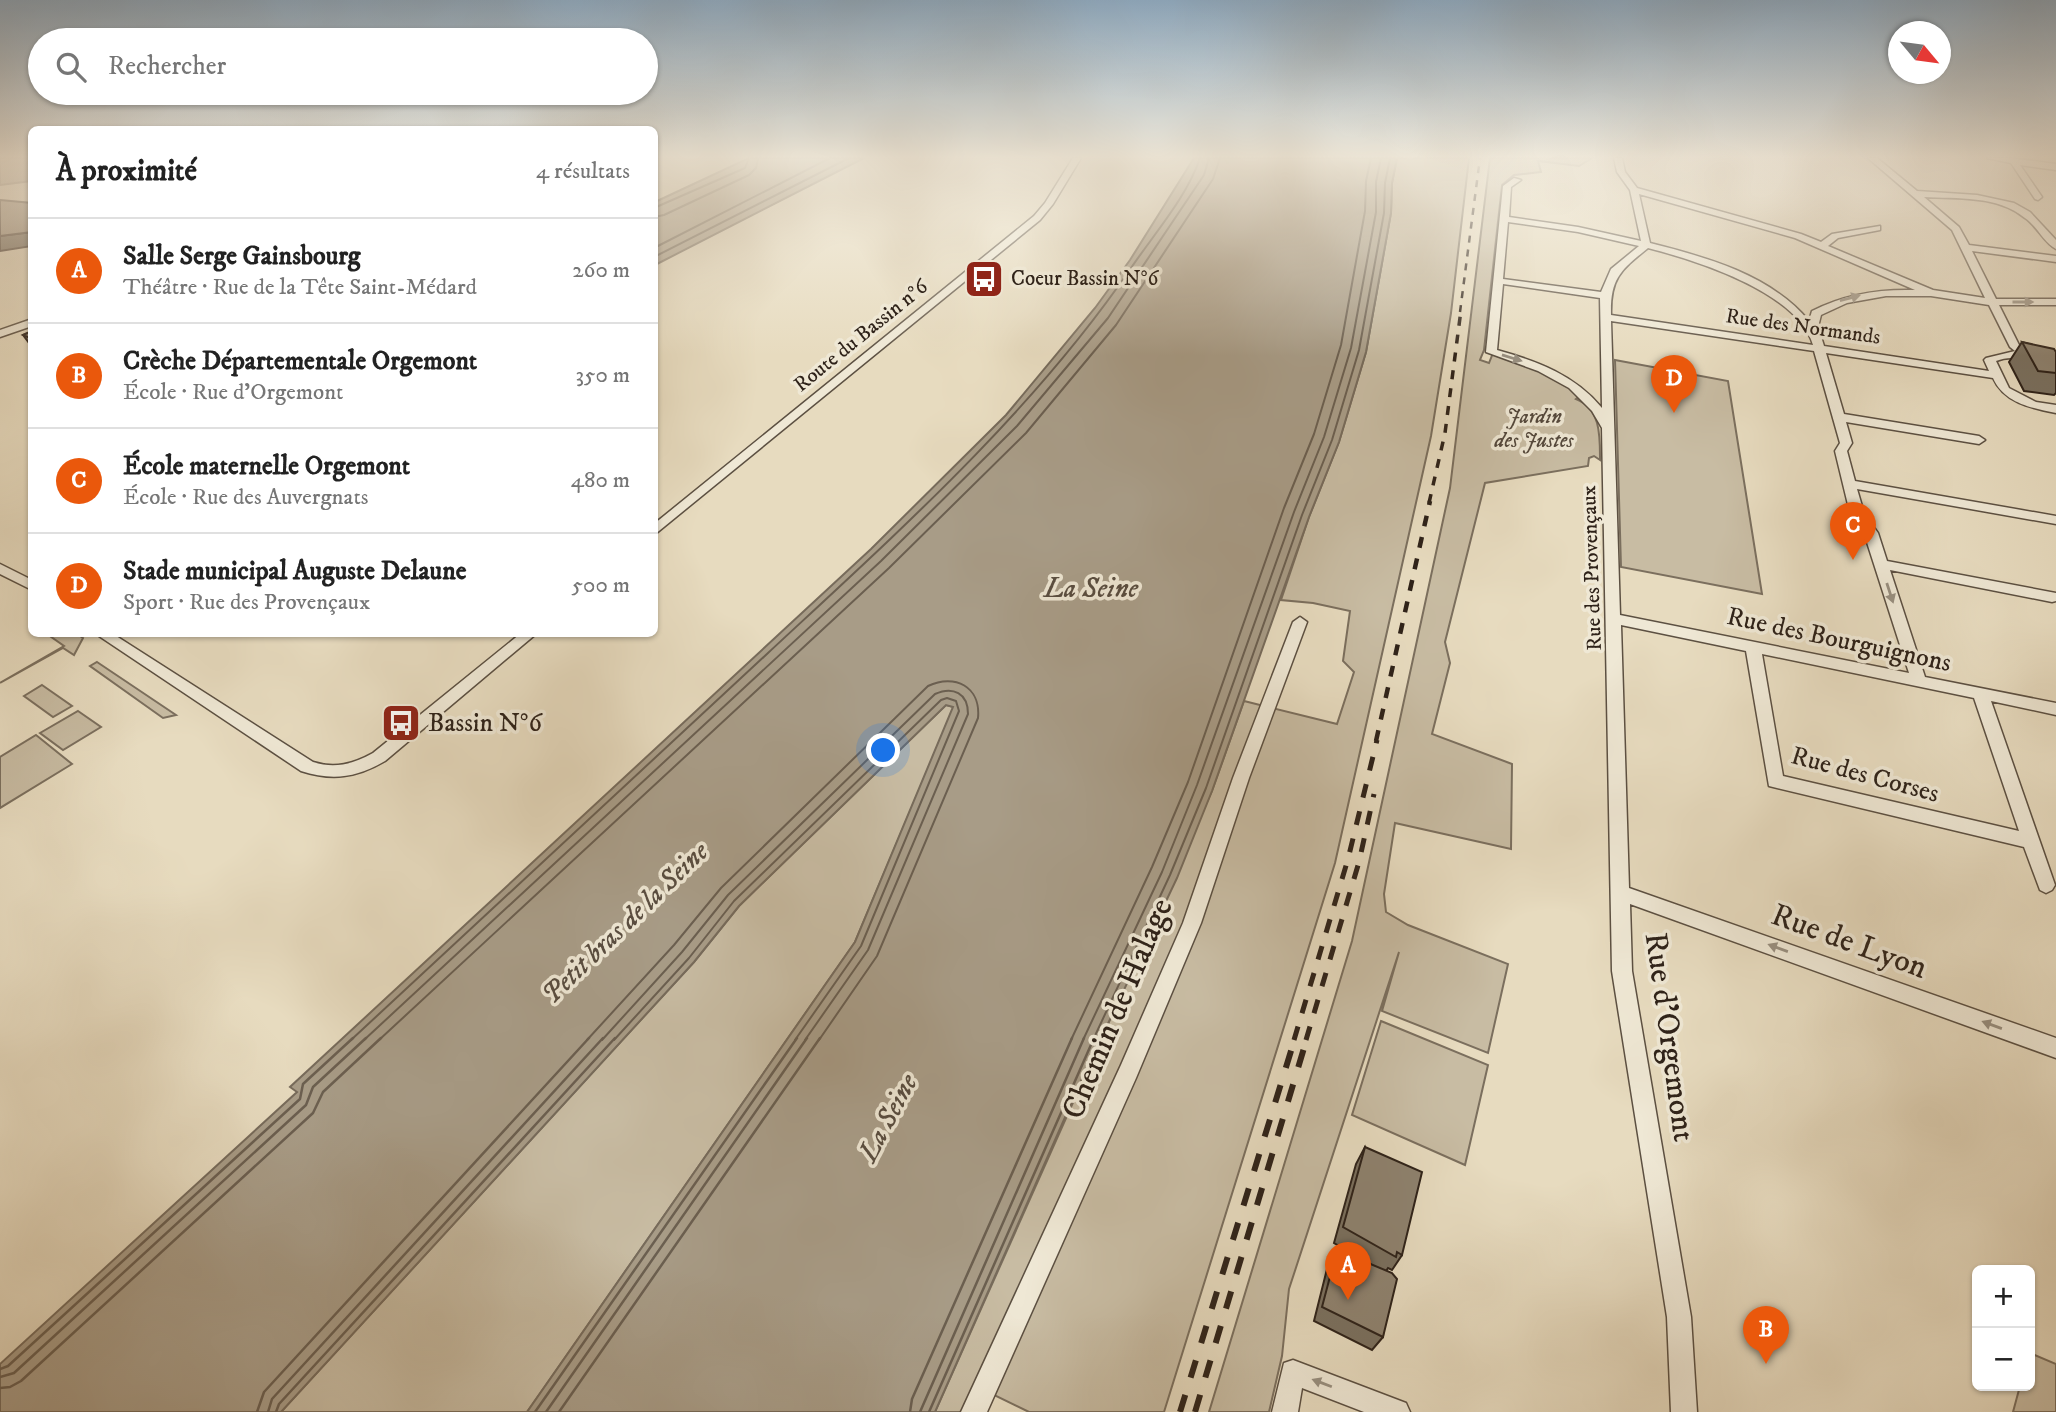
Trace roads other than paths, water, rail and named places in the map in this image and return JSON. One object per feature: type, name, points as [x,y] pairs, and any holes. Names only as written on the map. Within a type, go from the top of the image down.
[{"type":"street","name":"Route du Bassin n°6","points":[[658,528],[1030,224]]},
{"type":"street","points":[[1503,224],[1491,352],[1538,367],[1567,381],[1591,402],[1606,425]]},
{"type":"street","points":[[1539,224],[1570,228],[1711,264],[1767,290],[1802,315],[1818,344]]},
{"type":"street","points":[[1641,224],[1645,246]]},
{"type":"street","points":[[1756,224],[1822,246],[1931,293]]},
{"type":"street","points":[[1950,224],[1956,229],[2012,350]]},
{"type":"street","points":[[2038,224],[2056,246]]},
{"type":"street","points":[[1822,246],[1835,236],[1877,228]]},
{"type":"street","name":"Rue des Provençaux","points":[[1614,669],[1606,425],[1605,296],[1614,271],[1645,246]]},
{"type":"street","points":[[1963,247],[2056,259]]},
{"type":"street","points":[[1499,281],[1605,296]]},
{"type":"street","points":[[1919,682],[1871,533],[1857,513],[1841,451],[1846,443],[1813,327],[1816,313],[1836,302],[1871,293],[1931,293],[1991,302],[2056,302]]},
{"type":"street","name":"Rue des Normands","points":[[1605,317],[1818,344],[1995,375]]},
{"type":"street","points":[[0,334],[28,324]]},
{"type":"street","points":[[2055,416],[2004,390],[1990,360],[2012,350],[2056,368]]},
{"type":"street","points":[[1839,417],[1979,440]]},
{"type":"street","points":[[1849,484],[2056,520]]},
{"type":"street","points":[[0,558],[6,571],[28,584]]},
{"type":"street","points":[[1880,564],[2052,597]]},
{"type":"street","name":"Rue des Bourguignons","points":[[1612,618],[2056,709]]},
{"type":"street","name":"Chemin de Halage","points":[[974,1412],[1129,1071],[1192,923],[1241,778],[1300,622]]},
{"type":"street","points":[[108,637],[307,767],[321,772],[337,773],[363,767],[379,757],[525,637]]},
{"type":"street","name":"Rue des Corses","points":[[1753,647],[1775,782],[2030,841]]},
{"type":"street","name":"Rue d'Orgemont","points":[[1614,669],[1622,971],[1679,1317],[1684,1412]]},
{"type":"street","points":[[1981,694],[2046,885]]},
{"type":"street","name":"Rue de Lyon","points":[[1621,893],[2056,1048]]},
{"type":"street","points":[[1285,1412],[1293,1372],[1397,1412]]},
{"type":"water","points":[[658,224],[735,224],[658,263]]},
{"type":"water","name":"La Seine","points":[[1153,224],[1389,224],[1366,352],[1339,442],[1309,517],[1212,791],[1177,878],[1085,1072],[935,1412],[527,1412],[855,942],[953,707],[946,705],[739,906],[694,962],[281,1412],[0,1412],[0,1364],[297,1092],[290,1087],[871,549],[1006,415],[1095,308]]},
{"type":"railway","points":[[1460,312],[1471,224]]},
{"type":"railway","points":[[1429,503],[1445,433],[1461,310]]},
{"type":"railway","points":[[1376,741],[1430,501]]},
{"type":"railway","points":[[1294,1040],[1348,859],[1377,740]]},
{"type":"railway","points":[[1306,1040],[1359,862],[1374,794]]},
{"type":"railway","points":[[1180,1412],[1295,1038]]},
{"type":"railway","points":[[1195,1412],[1307,1038]]},
{"type":"place","name":"Coeur Bassin N°6","points":[[984,279]]},
{"type":"place","name":"Stade municipal Auguste Delaune","points":[[1674,413]]},
{"type":"place","name":"École maternelle Orgemont","points":[[1853,560]]},
{"type":"place","name":"Bassin N°6","points":[[401,723]]},
{"type":"place","name":"Salle Serge Gainsbourg","points":[[1348,1300]]},
{"type":"place","name":"Crèche Départementale Orgemont","points":[[1766,1364]]},
{"type":"park label","name":"Jardin des Justes","points":[[1534,429]]},
{"type":"water label","name":"Petit bras de la Seine","points":[[625,923]]}]
